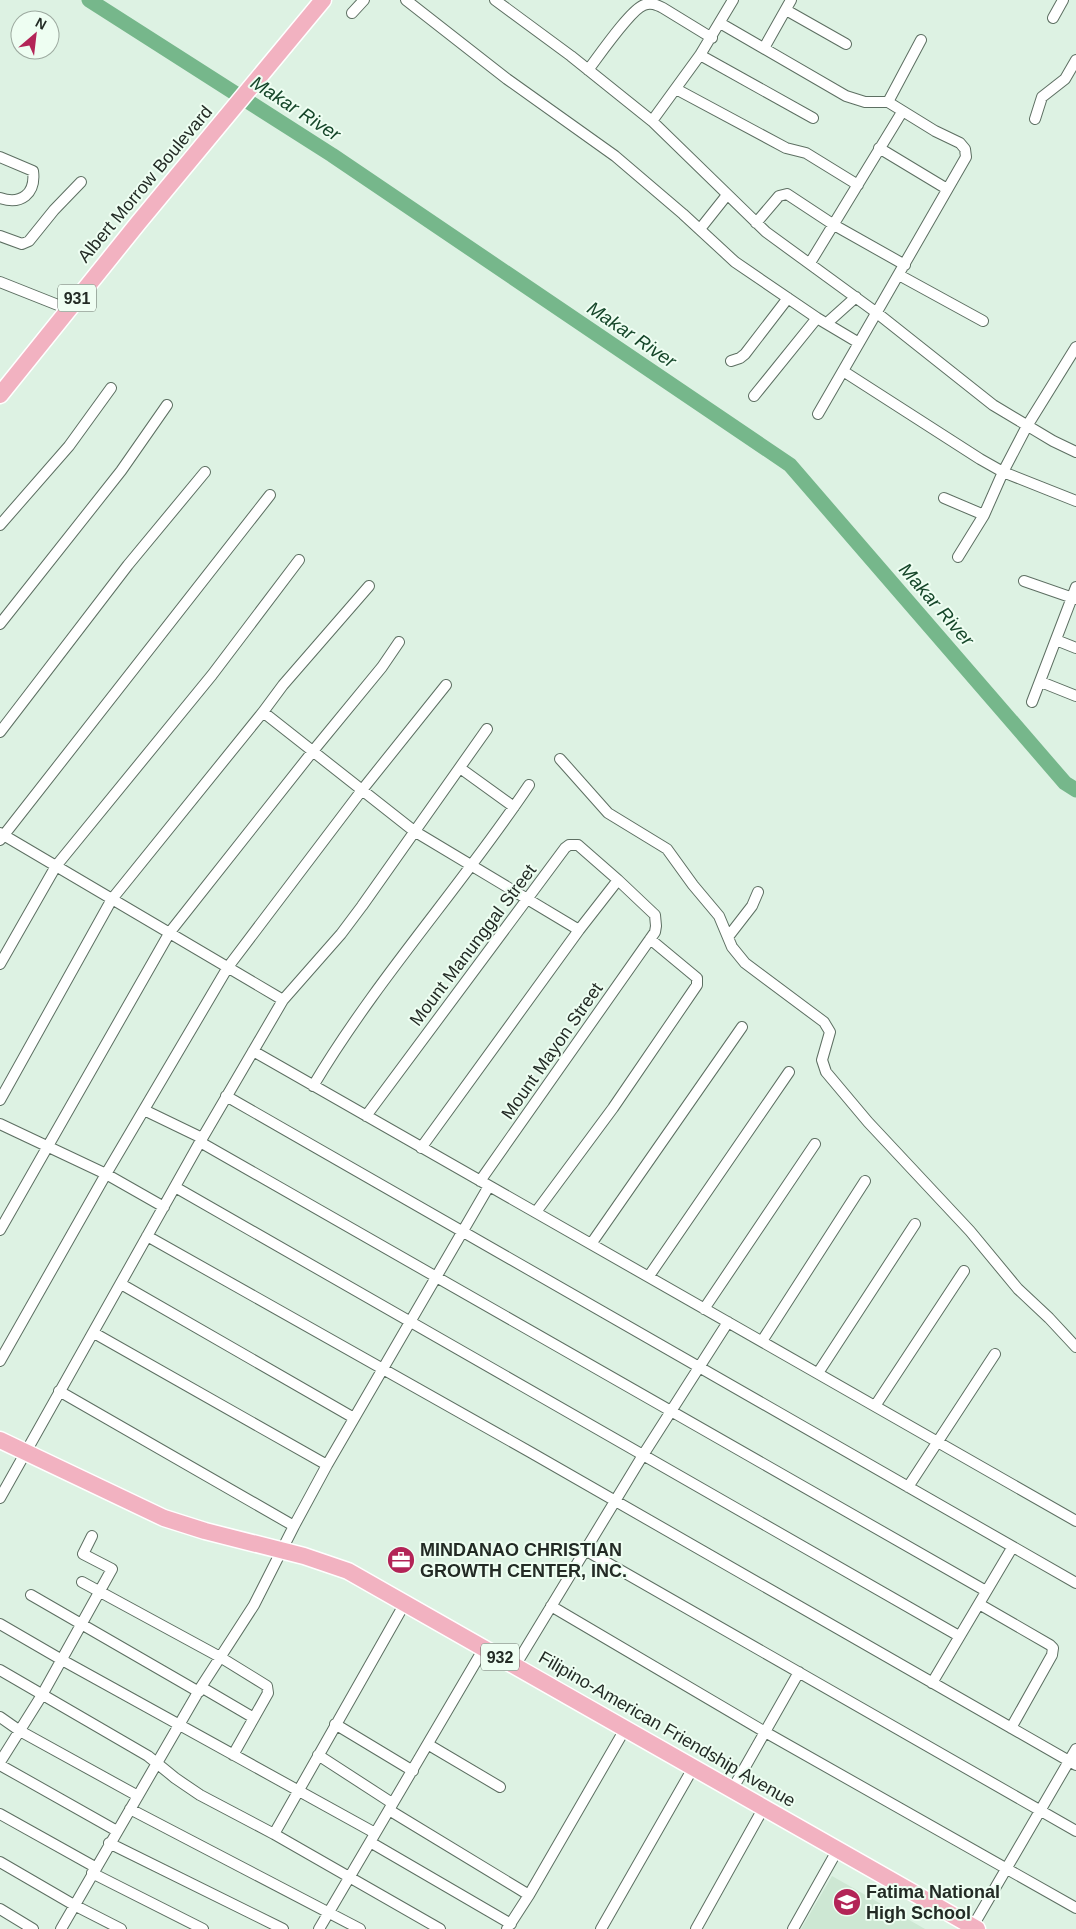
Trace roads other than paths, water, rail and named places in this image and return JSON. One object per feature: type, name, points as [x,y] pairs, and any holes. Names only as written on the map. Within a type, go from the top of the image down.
[{"type":"main road","name":"Albert Morrow Boulevard","points":[[0,395],[68,309],[323,0]]},
{"type":"main road","name":"Filipino-American Friendship Avenue","points":[[0,1440],[164,1518],[205,1531],[316,1559],[348,1572],[975,1928]]},
{"type":"street","points":[[352,12],[364,0]]},
{"type":"street","points":[[406,0],[507,79],[615,156],[700,229],[735,262],[858,343]]},
{"type":"street","points":[[496,0],[652,121],[756,223],[856,297],[993,405],[1027,426],[1076,452]]},
{"type":"street","points":[[652,121],[712,38],[733,0]]},
{"type":"street","points":[[764,48],[791,0]]},
{"type":"street","points":[[1053,18],[1063,0]]},
{"type":"street","points":[[588,70],[626,22],[639,8],[646,4],[655,4],[663,8],[712,38]]},
{"type":"street","points":[[786,10],[846,44]]},
{"type":"street","points":[[720,23],[855,100],[888,102],[902,112],[960,143],[965,149],[966,157],[818,414]]},
{"type":"street","points":[[888,102],[921,40]]},
{"type":"street","points":[[700,55],[813,118]]},
{"type":"street","points":[[1035,120],[1042,97],[1065,79],[1076,60]]},
{"type":"street","points":[[676,89],[786,148],[806,153],[858,185]]},
{"type":"street","points":[[810,263],[902,112]]},
{"type":"street","points":[[879,148],[947,189]]},
{"type":"street","points":[[0,157],[33,171],[33,176],[27,195],[23,199],[15,201],[0,198]]},
{"type":"street","points":[[0,236],[22,244],[29,241],[54,210],[81,182]]},
{"type":"street","points":[[700,229],[727,194]]},
{"type":"street","points":[[756,223],[779,196],[787,194],[834,225],[905,265]]},
{"type":"street","points":[[899,275],[983,321]]},
{"type":"street","points":[[0,282],[68,309]]},
{"type":"street","points":[[754,396],[822,320],[856,297]]},
{"type":"street","points":[[731,360],[740,358],[745,354],[788,298]]},
{"type":"street","points":[[958,557],[984,515],[1003,472],[1027,426],[1075,349]]},
{"type":"street","points":[[843,371],[1003,472],[1076,501]]},
{"type":"street","points":[[0,525],[69,446],[111,388]]},
{"type":"street","points":[[0,624],[121,471],[167,405]]},
{"type":"street","points":[[0,732],[128,565],[204,472]]},
{"type":"street","points":[[270,495],[1,836],[170,932],[284,1000]]},
{"type":"street","points":[[944,498],[984,515]]},
{"type":"street","points":[[0,964],[56,866],[212,675],[299,560]]},
{"type":"street","points":[[1024,581],[1074,598]]},
{"type":"street","points":[[0,1100],[112,899],[283,685],[369,586]]},
{"type":"street","points":[[1032,702],[1074,598],[1076,587]]},
{"type":"street","points":[[1056,640],[1076,648]]},
{"type":"street","points":[[0,1230],[170,932],[313,751],[382,668],[399,642]]},
{"type":"street","points":[[1041,682],[1076,696]]},
{"type":"street","points":[[0,1361],[106,1174],[228,967],[362,790],[446,685]]},
{"type":"street","points":[[263,712],[414,831],[580,930]]},
{"type":"street","points":[[0,1498],[226,1096],[284,1000],[341,934],[487,729]]},
{"type":"street","points":[[560,759],[608,813],[667,849],[720,916],[737,955],[744,962],[824,1022],[830,1032],[822,1060],[826,1072],[874,1129],[970,1230],[1018,1289],[1076,1347]]},
{"type":"street","points":[[460,768],[514,806]]},
{"type":"street","points":[[314,1086],[356,1018],[472,867],[529,785]]},
{"type":"street","name":"Mount Manunggal Street","points":[[366,1116],[569,845],[578,845],[618,880]]},
{"type":"street","points":[[421,1148],[618,880],[655,915],[656,926],[650,939],[697,978],[697,985],[613,1108],[536,1212]]},
{"type":"street","points":[[728,937],[748,911],[758,892]]},
{"type":"street","name":"Mount Mayon Street","points":[[61,1929],[116,1831],[158,1764],[220,1657],[254,1605],[327,1465],[462,1232],[484,1184],[650,939]]},
{"type":"street","points":[[591,1244],[742,1027]]},
{"type":"street","points":[[253,1051],[1076,1521]]},
{"type":"street","points":[[649,1276],[789,1072]]},
{"type":"street","points":[[226,1096],[1076,1583]]},
{"type":"street","points":[[144,1110],[201,1140],[436,1277],[986,1591]]},
{"type":"street","points":[[0,1124],[106,1174],[164,1207]]},
{"type":"street","points":[[704,1309],[816,1144]]},
{"type":"street","points":[[762,1341],[865,1181]]},
{"type":"street","points":[[175,1187],[959,1636]]},
{"type":"street","points":[[818,1373],[915,1224]]},
{"type":"street","points":[[147,1236],[1072,1763]]},
{"type":"street","points":[[875,1406],[964,1270]]},
{"type":"street","points":[[121,1284],[354,1418]]},
{"type":"street","points":[[516,1666],[614,1502],[728,1322]]},
{"type":"street","points":[[94,1333],[327,1465]]},
{"type":"street","points":[[908,1487],[995,1354]]},
{"type":"street","points":[[59,1391],[294,1526]]},
{"type":"street","points":[[92,1536],[83,1554],[112,1569],[42,1695],[0,1763],[116,1831]]},
{"type":"street","points":[[932,1683],[1012,1548]]},
{"type":"street","points":[[585,1550],[1076,1831]]},
{"type":"street","points":[[82,1582],[220,1657],[267,1686],[268,1692],[233,1754]]},
{"type":"street","points":[[31,1595],[200,1690],[254,1718]]},
{"type":"street","points":[[274,1834],[405,1603]]},
{"type":"street","points":[[979,1604],[1053,1648],[1052,1655],[1011,1728]]},
{"type":"street","points":[[551,1606],[765,1732],[1076,1908]]},
{"type":"street","points":[[0,1624],[299,1790],[509,1926],[529,1895],[625,1729]]},
{"type":"street","points":[[319,1929],[390,1806],[429,1745],[484,1648]]},
{"type":"street","points":[[0,1670],[158,1764],[200,1795],[274,1834],[349,1877],[424,1925],[440,1929]]},
{"type":"street","points":[[732,1790],[800,1672]]},
{"type":"street","points":[[0,1717],[20,1731],[138,1796]]},
{"type":"street","points":[[336,1724],[412,1771]]},
{"type":"street","points":[[429,1745],[500,1787]]},
{"type":"street","points":[[975,1928],[1040,1811],[1072,1763],[1076,1749]]},
{"type":"street","points":[[318,1755],[390,1806],[529,1895]]},
{"type":"street","points":[[601,1929],[694,1768]]},
{"type":"street","points":[[696,1929],[764,1808]]},
{"type":"street","points":[[130,1809],[360,1929]]},
{"type":"street","points":[[0,1814],[94,1870],[203,1929]]},
{"type":"street","points":[[109,1843],[284,1929]]},
{"type":"street","points":[[793,1929],[838,1849]]},
{"type":"street","points":[[0,1862],[74,1905],[121,1929]]},
{"type":"street","points":[[0,1909],[33,1929]]},
{"type":"waterway","name":"Makar River","points":[[89,0],[332,155],[790,465],[1065,783],[1076,790]]},
{"type":"place","name":"MINDANAO CHRISTIAN GROWTH CENTER, INC.","points":[[401,1560]]},
{"type":"place","name":"Fatima National High School","points":[[847,1902]]}]
